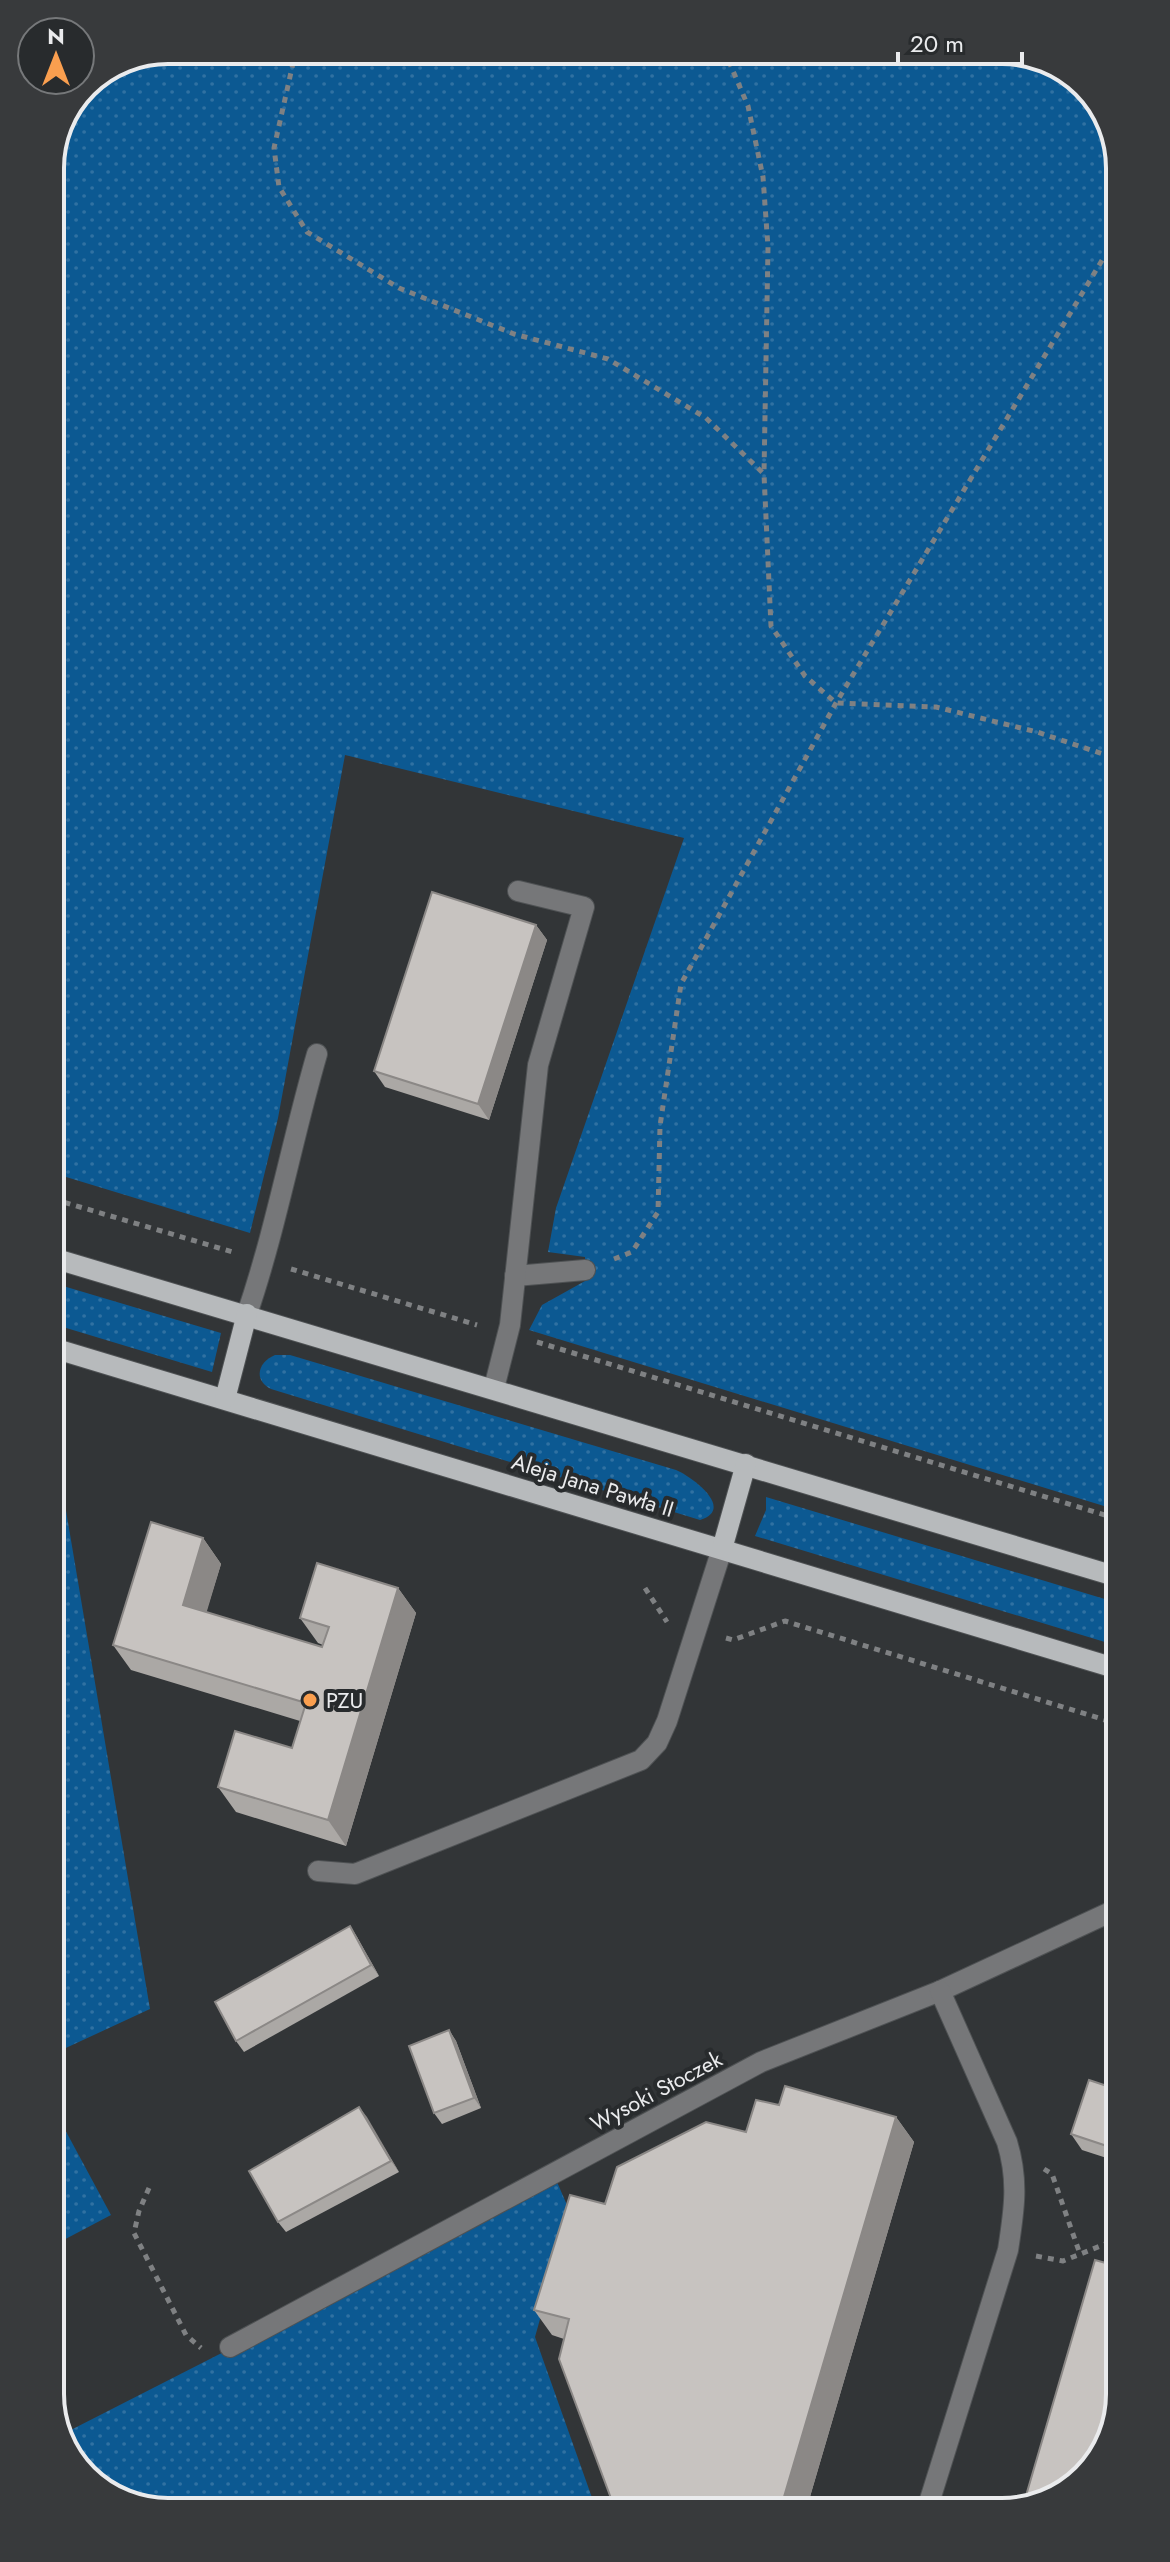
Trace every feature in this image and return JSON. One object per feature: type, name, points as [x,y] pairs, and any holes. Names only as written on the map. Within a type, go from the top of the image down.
[{"type":"main road","points":[[64,1261],[1106,1573]]},
{"type":"main road","points":[[225,1399],[247,1314]]},
{"type":"main road","name":"Aleja Jana Pawła II","points":[[64,1351],[1106,1665]]},
{"type":"main road","points":[[722,1549],[746,1464]]},
{"type":"street","points":[[494,1388],[508,1334],[538,1065],[584,907],[518,891]]},
{"type":"street","points":[[247,1314],[265,1262],[297,1124],[317,1054]]},
{"type":"street","points":[[515,1276],[585,1270]]},
{"type":"street","points":[[318,1871],[355,1874],[641,1760],[657,1743],[667,1721],[722,1549]]},
{"type":"street","name":"Wysoki Stoczek","points":[[230,2347],[761,2062],[940,1991],[1106,1914]]},
{"type":"street","points":[[930,2498],[1007,2251],[1014,2211],[1015,2167],[1007,2142],[940,1991]]},
{"type":"path","points":[[293,64],[274,148],[279,187],[307,232],[399,288],[514,334],[608,359],[706,418],[764,474]]},
{"type":"path","points":[[730,64],[748,106],[763,177],[768,247],[764,474],[771,626],[805,676],[836,703],[936,707],[1037,732],[1106,755]]},
{"type":"path","points":[[585,1270],[632,1252],[658,1212],[660,1126],[681,984],[836,703],[1106,255]]},
{"type":"path","points":[[508,1334],[1106,1515]]},
{"type":"path","points":[[645,1588],[664,1621],[733,1640],[785,1621],[1106,1720]]},
{"type":"path","points":[[1007,2142],[1052,2174],[1080,2254]]},
{"type":"path","points":[[149,2188],[134,2233],[186,2335],[202,2348],[230,2347]]},
{"type":"path","points":[[1007,2251],[1063,2261],[1106,2244]]},
{"type":"shaded area","points":[[168,64],[1009,64],[1048,75],[1065,86],[1084,105],[1095,122],[1104,148],[1106,168],[1106,1507],[529,1330],[542,1305],[585,1281],[585,1257],[548,1252],[556,1208],[684,838],[345,755],[278,1118],[250,1233],[64,1176],[64,161],[75,122],[86,105],[99,90],[116,78],[135,70]]},
{"type":"shaded area","points":[[64,1286],[221,1333],[212,1372],[64,1327]]},
{"type":"shaded area","points":[[275,1355],[290,1355],[676,1470],[707,1493],[714,1508],[710,1515],[700,1520],[271,1389],[262,1381],[260,1371],[265,1362]]},
{"type":"shaded area","points":[[766,1497],[1106,1599],[1106,1642],[755,1536],[766,1510]]},
{"type":"shaded area","points":[[64,1499],[150,2009],[64,2049]]},
{"type":"shaded area","points":[[64,2128],[111,2215],[64,2240]]},
{"type":"shaded area","points":[[557,2182],[570,2212],[535,2337],[592,2498],[161,2498],[122,2487],[105,2476],[90,2463],[71,2430]]},
{"type":"building","points":[[432,892],[536,925],[478,1104],[374,1071]]},
{"type":"building","name":"PZU","points":[[151,1522],[203,1538],[183,1605],[322,1647],[329,1627],[300,1618],[317,1563],[398,1588],[328,1820],[218,1787],[235,1731],[292,1748],[306,1703],[113,1645]]},
{"type":"building","points":[[350,1926],[371,1965],[236,2041],[215,2002]]},
{"type":"building","points":[[449,2030],[474,2098],[434,2113],[409,2046]]},
{"type":"building","points":[[1089,2080],[1106,2086],[1106,2146],[1071,2134]]},
{"type":"building","points":[[785,2086],[896,2117],[784,2498],[611,2498],[559,2359],[569,2319],[534,2310],[570,2195],[605,2204],[617,2167],[706,2122],[746,2132],[756,2100],[779,2105]]},
{"type":"building","points":[[359,2107],[391,2161],[278,2222],[249,2171]]},
{"type":"building","points":[[1095,2260],[1106,2263],[1106,2394],[1100,2427],[1088,2452],[1075,2467],[1048,2487],[1026,2494]]},
{"type":"place","name":"PZU","points":[[310,1700]]}]
